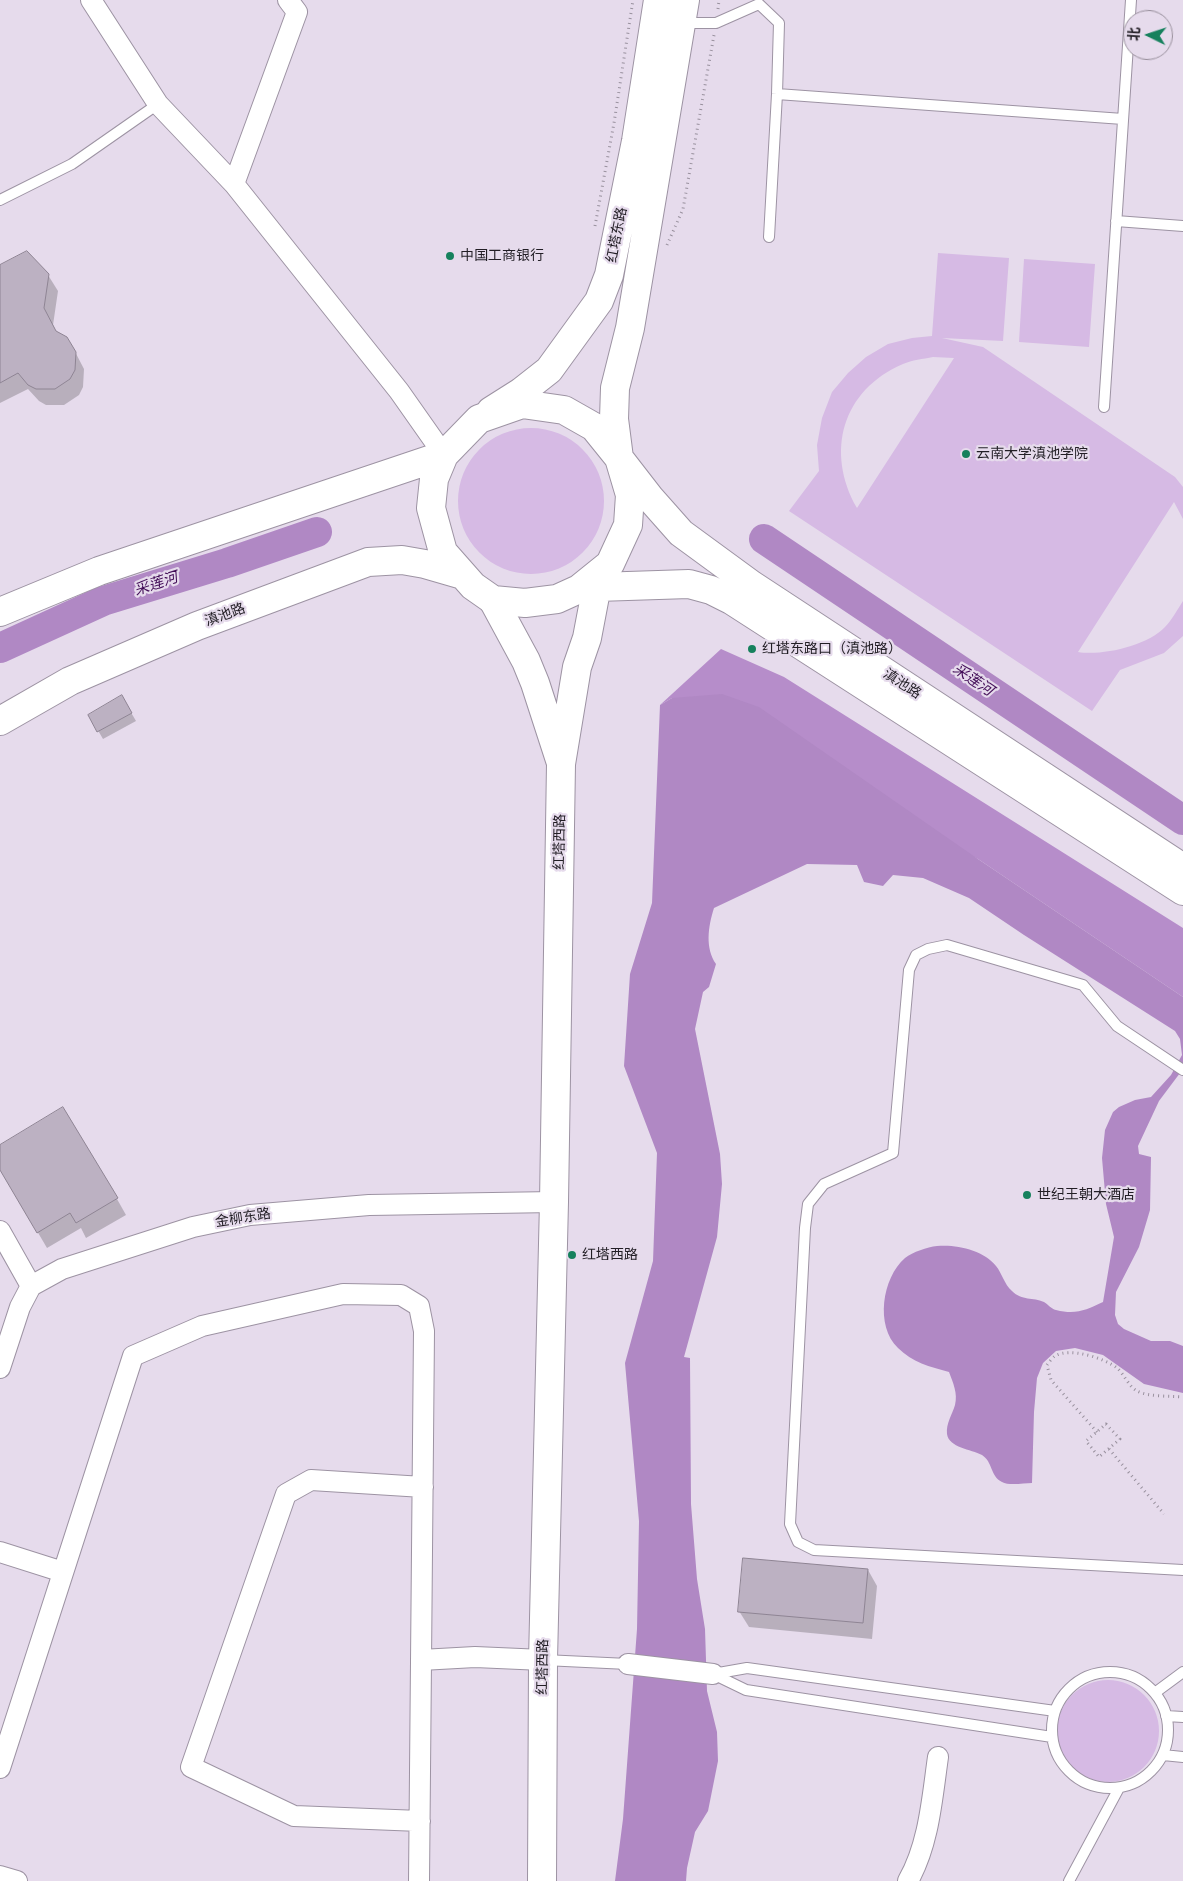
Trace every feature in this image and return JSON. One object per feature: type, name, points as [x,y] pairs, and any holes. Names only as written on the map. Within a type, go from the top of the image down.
[{"type":"main road","name":"红塔东路","points":[[479,419],[521,392],[549,370],[599,301],[609,275],[636,141],[658,0]]},
{"type":"main road","name":"红塔东路","points":[[619,458],[614,419],[615,388],[630,328],[684,11]]},
{"type":"main road","name":"滇池路","points":[[479,419],[522,404],[564,410],[594,427],[650,498],[681,533],[752,585],[1183,868]]},
{"type":"main road","points":[[479,419],[444,455],[434,479],[431,508],[443,552],[472,586],[493,600],[526,661],[561,764]]},
{"type":"main road","points":[[0,612],[99,571],[444,455]]},
{"type":"main road","points":[[493,600],[526,603],[557,599],[592,584],[610,564],[628,525],[630,495],[619,458]]},
{"type":"main road","name":"滇池路","points":[[0,721],[70,681],[197,626],[368,562],[402,560],[425,564],[463,575]]},
{"type":"main road","points":[[561,764],[577,667],[586,638],[592,584]]},
{"type":"main road","name":"滇池路","points":[[592,584],[646,586],[689,584],[711,590],[731,600],[1183,891]]},
{"type":"main road","points":[[586,638],[612,605],[646,586]]},
{"type":"main road","name":"红塔西路","points":[[542,1881],[543,1660],[554,1202],[561,764]]},
{"type":"street","points":[[91,0],[158,104],[234,184],[399,391],[444,455]]},
{"type":"street","points":[[234,184],[297,12],[288,0]]},
{"type":"street","name":"金柳东路","points":[[31,1286],[62,1269],[194,1227],[250,1215],[369,1205],[554,1202]]},
{"type":"street","points":[[0,1230],[31,1286],[20,1308],[0,1368]]},
{"type":"street","points":[[0,1768],[133,1356],[202,1326],[343,1294],[401,1295],[419,1306],[424,1331],[419,1881]]},
{"type":"street","points":[[420,1821],[294,1816],[192,1768],[286,1494],[311,1480],[423,1487]]},
{"type":"street","points":[[0,1552],[63,1572]]},
{"type":"street","points":[[421,1660],[475,1657],[543,1660]]},
{"type":"street","points":[[628,1664],[713,1674]]},
{"type":"street","points":[[908,1881],[917,1866],[931,1809],[938,1758]]},
{"type":"street","points":[[0,1876],[17,1881]]},
{"type":"lane","points":[[1104,407],[1131,0]]},
{"type":"lane","points":[[684,11],[716,23],[759,4],[779,24],[769,238]]},
{"type":"lane","points":[[777,94],[1123,119]]},
{"type":"lane","points":[[0,200],[72,164],[158,104]]},
{"type":"lane","points":[[1116,221],[1183,226]]},
{"type":"lane","points":[[1183,1070],[1117,1026],[1083,985],[947,945],[928,949],[916,955],[909,970],[893,1153],[824,1184],[808,1204],[805,1228],[790,1524],[798,1542],[814,1550],[1183,1570]]},
{"type":"lane","points":[[543,1660],[628,1664]]},
{"type":"lane","points":[[713,1674],[747,1668],[1055,1711]]},
{"type":"lane","points":[[1108,1672],[1126,1674],[1142,1681],[1156,1692],[1168,1725],[1167,1743],[1163,1755],[1150,1773],[1135,1783],[1119,1788],[1100,1788],[1083,1782],[1068,1771],[1057,1755],[1052,1737],[1052,1724],[1055,1711],[1063,1696],[1076,1683],[1091,1675],[1108,1672]]},
{"type":"lane","points":[[1156,1692],[1183,1672]]},
{"type":"lane","points":[[713,1674],[746,1690],[1052,1737]]},
{"type":"lane","points":[[1166,1716],[1183,1717]]},
{"type":"lane","points":[[1163,1755],[1183,1757]]},
{"type":"lane","points":[[1069,1881],[1119,1788]]},
{"type":"path","points":[[666,246],[683,210],[720,0]]},
{"type":"path","points":[[1097,1432],[1051,1380],[1047,1365],[1054,1357],[1062,1354],[1085,1354],[1109,1362],[1118,1369],[1137,1391],[1183,1397]]},
{"type":"path","points":[[1106,1424],[1120,1439],[1108,1449],[1099,1457],[1086,1441],[1106,1424]]},
{"type":"path","points":[[1108,1449],[1164,1514]]},
{"type":"shaded area","points":[[938,253],[1009,258],[1003,341],[942,338],[983,347],[1175,477],[1183,487],[1183,519],[1174,502],[1078,652],[1111,651],[1147,639],[1165,627],[1183,601],[1183,636],[1164,653],[1120,670],[1092,711],[789,511],[819,471],[817,445],[822,418],[832,392],[848,373],[866,357],[888,344],[912,338],[932,336]],"holes":[[[933,357],[954,358],[857,508],[847,487],[842,466],[841,445],[845,425],[853,406],[882,375],[903,364]]]},
{"type":"shaded area","points":[[1024,259],[1095,264],[1089,347],[1019,342]]},
{"type":"shaded area","points":[[531,428],[559,434],[571,440],[582,450],[592,461],[598,473],[604,501],[598,529],[592,541],[582,552],[571,562],[559,568],[531,574],[503,568],[491,562],[480,552],[470,541],[464,529],[458,501],[464,473],[470,461],[480,450],[491,440],[503,434]]},
{"type":"shaded area","points":[[721,649],[784,677],[1183,928],[1183,997],[978,859],[672,698],[660,705]]},
{"type":"shaded area","points":[[722,694],[759,707],[978,859],[1183,997],[1183,1069],[1159,1101],[1138,1146],[1139,1154],[1151,1157],[1150,1210],[1139,1247],[1116,1292],[1115,1315],[1118,1324],[1124,1329],[1151,1341],[1170,1341],[1183,1346],[1183,1393],[1144,1384],[1103,1355],[1075,1348],[1056,1351],[1043,1363],[1037,1378],[1032,1483],[1005,1483],[995,1476],[986,1458],[956,1445],[949,1439],[947,1426],[955,1405],[956,1396],[949,1372],[922,1363],[903,1353],[891,1339],[884,1315],[887,1289],[897,1267],[905,1258],[912,1254],[937,1246],[961,1247],[977,1252],[991,1260],[1007,1285],[1016,1294],[1024,1298],[1044,1302],[1054,1309],[1075,1312],[1103,1302],[1114,1237],[1106,1204],[1102,1158],[1105,1130],[1113,1112],[1119,1107],[1135,1100],[1151,1097],[1171,1075],[1182,1055],[1180,1039],[1175,1031],[969,898],[923,878],[893,875],[883,886],[864,882],[857,865],[807,864],[714,908],[710,923],[709,944],[716,964],[709,987],[703,992],[695,1029],[720,1154],[722,1184],[717,1237],[684,1357],[690,1358],[691,1504],[697,1579],[705,1629],[707,1691],[717,1732],[718,1761],[708,1811],[695,1832],[686,1881],[615,1881],[623,1819],[637,1629],[639,1521],[625,1363],[653,1261],[657,1153],[624,1066],[630,974],[652,903],[660,705],[672,698]]},
{"type":"shaded area","points":[[1108,1680],[1127,1684],[1144,1695],[1155,1712],[1159,1731],[1155,1750],[1144,1767],[1127,1778],[1108,1782],[1089,1778],[1072,1767],[1061,1750],[1057,1731],[1061,1712],[1072,1695],[1089,1684]]},
{"type":"building","points":[[27,251],[49,274],[44,308],[56,331],[67,337],[76,352],[75,370],[70,379],[55,389],[36,389],[28,385],[18,373],[0,383],[0,265]]},
{"type":"building","points":[[122,695],[132,713],[97,732],[88,715]]},
{"type":"building","points":[[63,1107],[118,1198],[76,1223],[70,1213],[37,1233],[0,1170],[0,1145]]},
{"type":"building","points":[[743,1558],[868,1569],[863,1623],[738,1612]]},
{"type":"waterway","name":"采莲河","points":[[0,648],[103,601],[227,563],[317,532]]},
{"type":"waterway","name":"采莲河","points":[[764,539],[1183,820]]},
{"type":"place","name":"中国工商银行","points":[[450,256]]},
{"type":"place","name":"云南大学滇池学院","points":[[966,454]]},
{"type":"place","name":"红塔东路口（滇池路）","points":[[752,649]]},
{"type":"place","name":"世纪王朝大酒店","points":[[1027,1195]]},
{"type":"place","name":"红塔西路","points":[[572,1255]]}]
